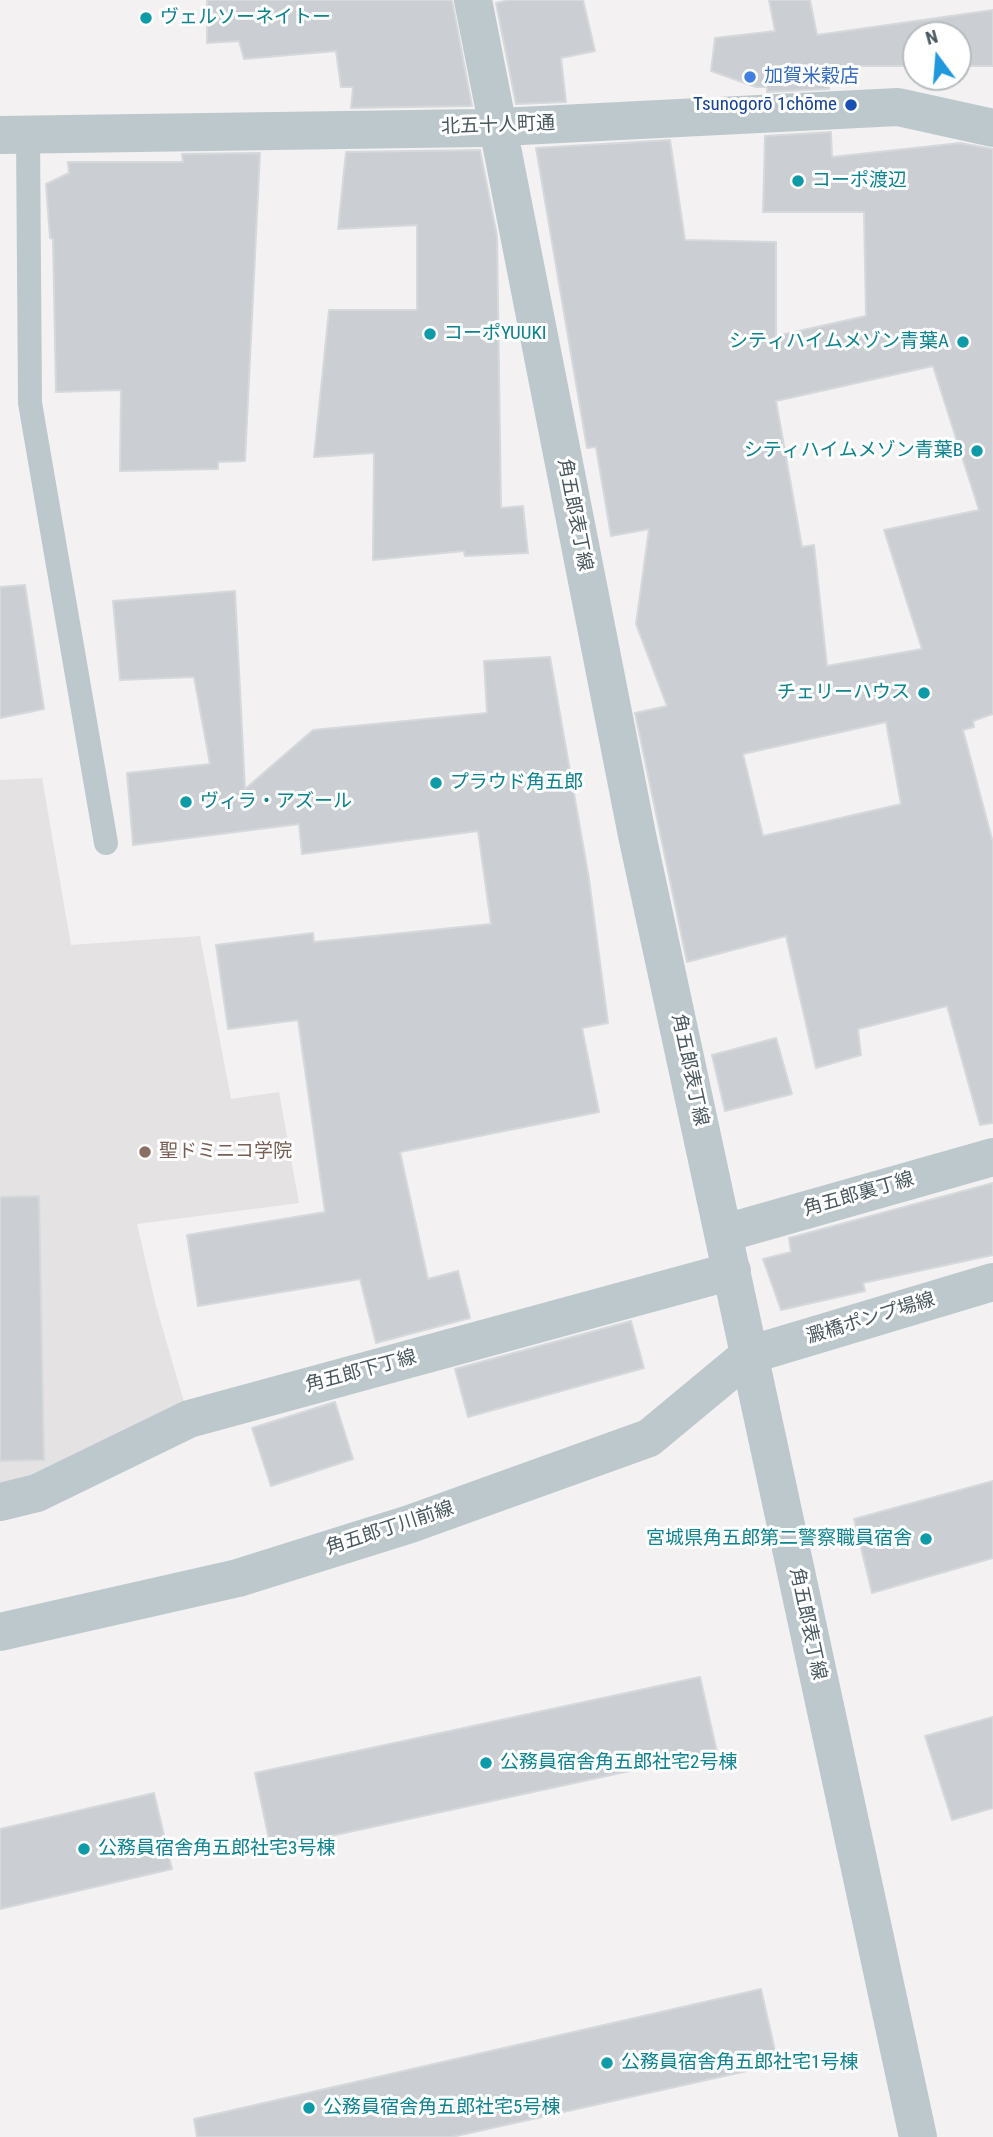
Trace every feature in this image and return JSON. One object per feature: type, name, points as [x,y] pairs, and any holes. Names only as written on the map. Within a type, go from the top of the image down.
[{"type":"street","name":"角五郎表丁線","points":[[473,0],[637,835],[918,2137]]},
{"type":"street","name":"北五十人町通","points":[[14,135],[497,127],[898,107],[993,128]]},
{"type":"street","name":"角五郎裏丁線","points":[[725,1233],[993,1157]]},
{"type":"street","name":"角五郎下丁線","points":[[0,1502],[37,1493],[189,1419],[732,1271]]},
{"type":"street","name":"澱橋ポンプ場線","points":[[749,1356],[993,1282]]},
{"type":"street","name":"角五郎丁川前線","points":[[0,1632],[238,1578],[410,1524],[649,1438],[749,1356]]},
{"type":"lane","points":[[14,135],[30,403],[106,843]]},
{"type":"shaded area","name":"聖ドミニコ学院","points":[[42,778],[71,945],[200,936],[231,1099],[279,1092],[299,1203],[137,1224],[156,1306],[189,1419],[0,1502],[0,780]]},
{"type":"building","points":[[207,0],[452,0],[472,106],[351,108],[353,87],[341,87],[336,51],[244,59],[239,41],[207,43]]},
{"type":"building","points":[[509,0],[583,0],[595,51],[561,58],[566,102],[516,104],[496,3]]},
{"type":"building","points":[[769,0],[810,0],[817,35],[902,23],[902,66],[828,66],[829,89],[767,92],[767,87],[756,87],[711,71],[715,38],[775,31]]},
{"type":"building","points":[[993,10],[993,66],[972,66],[972,21],[916,21]]},
{"type":"building","points":[[831,132],[832,157],[960,143],[993,149],[993,714],[973,721],[974,727],[963,730],[993,843],[993,1123],[980,1125],[947,1006],[858,1029],[861,1055],[816,1068],[786,936],[687,962],[635,713],[667,706],[636,624],[649,529],[611,536],[596,447],[587,448],[536,148],[670,140],[685,240],[776,242],[776,336],[866,316],[864,212],[763,212],[765,136]],"holes":[[[933,366],[979,510],[884,530],[922,649],[827,666],[814,545],[802,547],[776,401]],[[886,722],[901,804],[763,836],[743,754]]]},
{"type":"building","points":[[480,150],[497,236],[501,508],[523,506],[528,553],[465,556],[464,551],[373,560],[374,453],[314,457],[329,310],[417,310],[417,225],[338,229],[346,152]]},
{"type":"building","points":[[260,153],[245,461],[218,462],[218,469],[120,471],[121,390],[56,392],[53,239],[50,238],[46,184],[69,173],[68,162],[183,162],[182,154]]},
{"type":"building","points":[[25,585],[44,709],[0,718],[0,587]]},
{"type":"building","points":[[235,591],[245,789],[313,730],[487,713],[484,661],[550,657],[589,879],[608,1023],[582,1028],[599,1112],[400,1152],[428,1279],[458,1271],[470,1318],[376,1343],[360,1279],[198,1306],[187,1235],[325,1212],[298,1020],[228,1029],[216,945],[313,933],[314,942],[491,924],[478,831],[302,854],[299,824],[133,845],[127,773],[210,764],[194,677],[120,680],[113,601]]},
{"type":"building","points":[[776,1038],[792,1094],[725,1111],[712,1055]]},
{"type":"building","points":[[993,1183],[993,1255],[863,1283],[865,1291],[781,1310],[763,1259],[791,1252],[789,1238]]},
{"type":"building","points":[[39,1196],[44,1460],[0,1461],[0,1197]]},
{"type":"building","points":[[631,1321],[644,1368],[468,1417],[455,1369]]},
{"type":"building","points":[[335,1402],[353,1459],[271,1486],[252,1428]]},
{"type":"building","name":"宮城県角五郎第二警察職員宿舎","points":[[993,1481],[993,1558],[872,1593],[854,1519]]},
{"type":"building","name":"公務員宿舎角五郎社宅2号棟","points":[[700,1677],[717,1752],[271,1849],[255,1773]]},
{"type":"building","points":[[993,1717],[993,1808],[952,1820],[925,1736]]},
{"type":"building","name":"公務員宿舎角五郎社宅3号棟","points":[[154,1793],[172,1869],[0,1909],[0,1829]]},
{"type":"building","name":"公務員宿舎角五郎社宅1号棟","points":[[761,1989],[778,2064],[452,2137],[197,2137],[194,2119]]},
{"type":"place","name":"ヴェルソーネイトー","points":[[146,18]]},
{"type":"place","name":"加賀米穀店","points":[[750,77]]},
{"type":"place","name":"Tsunogorō 1chōme","points":[[851,105]]},
{"type":"place","name":"コーポ渡辺","points":[[798,181]]},
{"type":"place","name":"コーポYUUKI","points":[[430,334]]},
{"type":"place","name":"シティハイムメゾン青葉A","points":[[963,342]]},
{"type":"place","name":"シティハイムメゾン青葉B","points":[[977,451]]},
{"type":"place","name":"チェリーハウス","points":[[924,693]]},
{"type":"place","name":"プラウド角五郎","points":[[436,783]]},
{"type":"place","name":"ヴィラ・アズール","points":[[186,802]]},
{"type":"place","name":"聖ドミニコ学院","points":[[145,1152]]},
{"type":"place","name":"宮城県角五郎第二警察職員宿舎","points":[[926,1539]]},
{"type":"place","name":"公務員宿舎角五郎社宅2号棟","points":[[486,1763]]},
{"type":"place","name":"公務員宿舎角五郎社宅3号棟","points":[[84,1849]]},
{"type":"place","name":"公務員宿舎角五郎社宅1号棟","points":[[607,2063]]},
{"type":"place","name":"公務員宿舎角五郎社宅5号棟","points":[[309,2108]]}]
